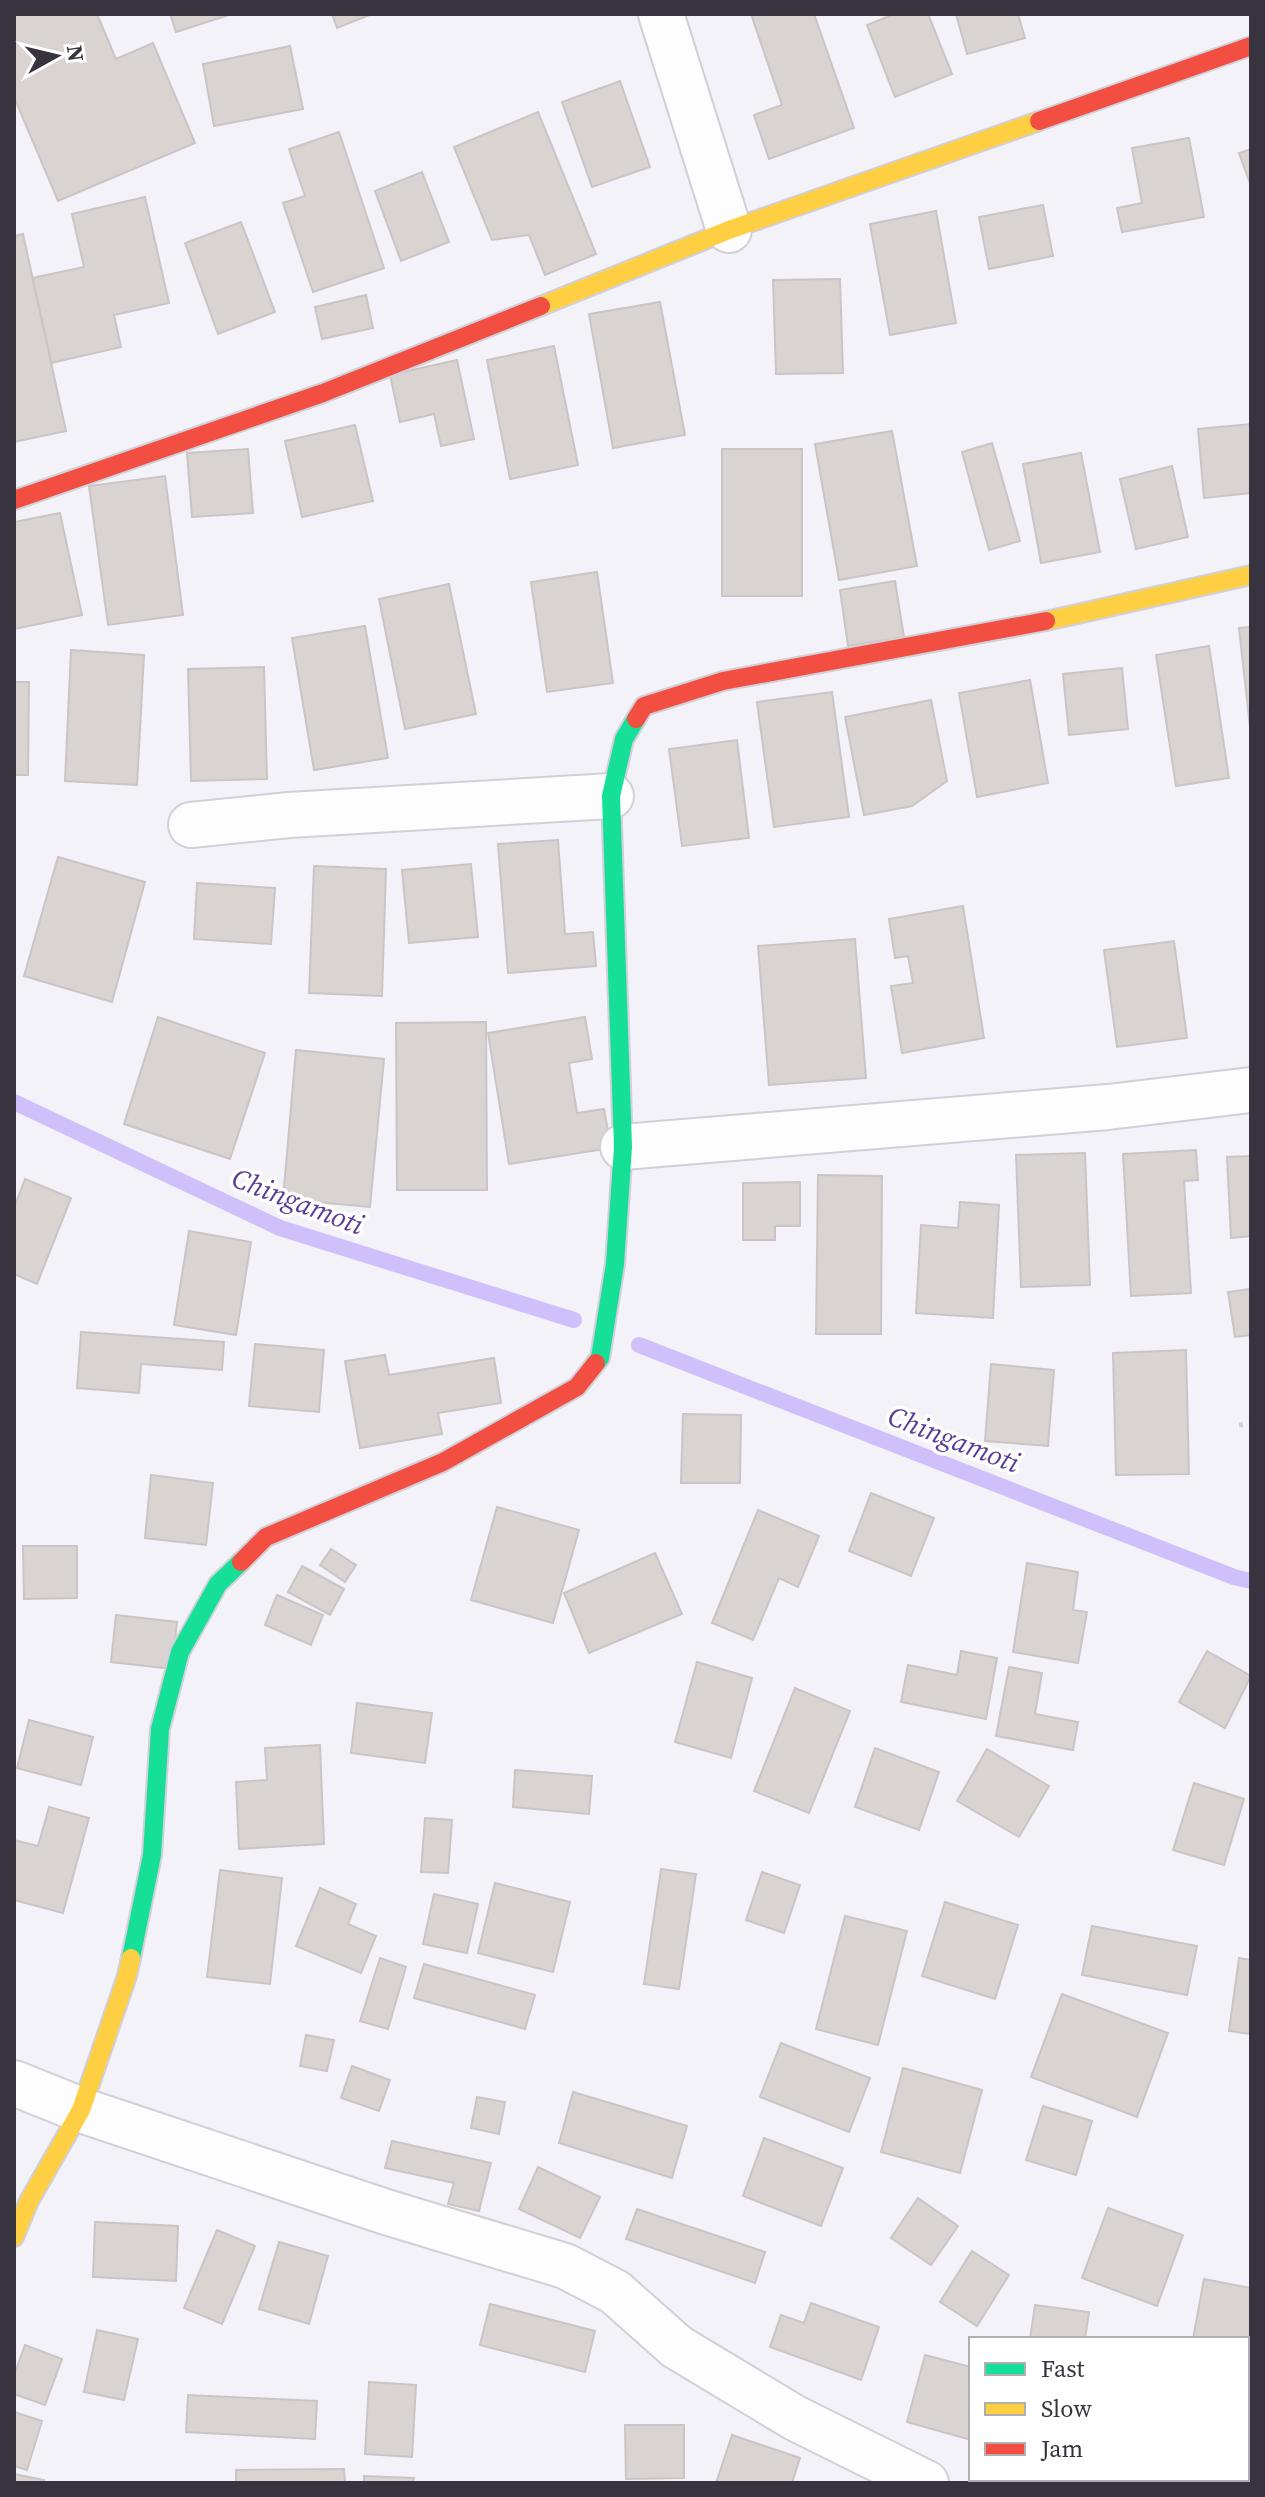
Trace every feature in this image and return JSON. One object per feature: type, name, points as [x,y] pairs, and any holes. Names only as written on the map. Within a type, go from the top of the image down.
[{"type":"street","points":[[661,14],[729,230]]},
{"type":"street","points":[[14,500],[323,393],[729,230],[1251,46]]},
{"type":"street","points":[[14,2237],[29,2201],[81,2110],[127,1976],[152,1855],[160,1729],[180,1652],[218,1584],[266,1537],[443,1462],[577,1387],[600,1358],[615,1264],[623,1147],[611,796],[624,739],[644,706],[723,681],[1075,616],[1251,575]]},
{"type":"street","points":[[191,825],[289,815],[611,796]]},
{"type":"street","points":[[623,1147],[1108,1107],[1251,1090]]},
{"type":"street","points":[[14,2083],[81,2110],[386,2212],[565,2266],[615,2292],[677,2347],[782,2410],[926,2483]]},
{"type":"path","points":[[1239,1425],[1251,1424]]},
{"type":"building","points":[[14,14],[97,14],[116,59],[153,43],[195,143],[58,201],[14,97]]},
{"type":"building","points":[[170,14],[232,14],[176,32]]},
{"type":"building","points":[[332,14],[372,14],[337,28]]},
{"type":"building","points":[[751,14],[814,14],[854,128],[769,159],[754,115],[782,105]]},
{"type":"building","points":[[894,14],[928,14],[952,74],[895,97],[867,25]]},
{"type":"building","points":[[956,14],[1018,14],[1025,38],[967,54]]},
{"type":"building","points":[[290,46],[303,109],[214,126],[203,64]]},
{"type":"building","points":[[620,81],[650,167],[592,187],[562,102]]},
{"type":"building","points":[[538,112],[596,254],[545,275],[529,235],[492,240],[454,147]]},
{"type":"building","points":[[339,132],[384,268],[313,292],[283,203],[305,196],[289,149]]},
{"type":"building","points":[[1189,138],[1204,217],[1122,232],[1117,208],[1142,203],[1132,148]]},
{"type":"building","points":[[1251,149],[1251,186],[1239,153]]},
{"type":"building","points":[[422,172],[449,242],[401,261],[375,191]]},
{"type":"building","points":[[145,197],[169,303],[114,315],[121,347],[51,363],[32,278],[84,267],[72,214]]},
{"type":"building","points":[[1043,205],[1053,256],[989,269],[979,217]]},
{"type":"building","points":[[936,211],[956,323],[890,335],[870,224]]},
{"type":"building","points":[[241,222],[275,312],[218,334],[185,243]]},
{"type":"building","points":[[23,234],[66,431],[14,442],[14,236]]},
{"type":"building","points":[[840,279],[843,373],[776,374],[773,280]]},
{"type":"building","points":[[366,295],[373,328],[322,339],[315,307]]},
{"type":"building","points":[[660,302],[685,435],[613,448],[589,314]]},
{"type":"building","points":[[554,346],[578,465],[510,479],[487,360]]},
{"type":"building","points":[[457,360],[474,439],[441,446],[434,414],[400,422],[390,375]]},
{"type":"building","points":[[1251,424],[1251,493],[1204,498],[1198,429]]},
{"type":"building","points":[[355,425],[373,501],[302,517],[285,441]]},
{"type":"building","points":[[892,431],[917,566],[839,580],[815,444]]},
{"type":"building","points":[[992,443],[1020,541],[989,550],[962,452]]},
{"type":"building","points":[[248,449],[253,513],[192,517],[187,453]]},
{"type":"building","points":[[722,449],[802,449],[802,596],[722,596]]},
{"type":"building","points":[[1081,453],[1100,552],[1041,563],[1023,464]]},
{"type":"building","points":[[1172,466],[1188,537],[1136,549],[1120,479]]},
{"type":"building","points":[[165,476],[183,615],[108,625],[89,486]]},
{"type":"building","points":[[60,513],[82,615],[14,629],[14,522]]},
{"type":"building","points":[[597,572],[613,683],[547,692],[531,582]]},
{"type":"building","points":[[895,581],[904,637],[848,646],[840,590]]},
{"type":"building","points":[[449,584],[476,714],[405,729],[379,599]]},
{"type":"building","points":[[365,626],[388,758],[314,770],[292,638]]},
{"type":"building","points":[[1251,627],[1251,736],[1239,628]]},
{"type":"building","points":[[1209,646],[1229,778],[1176,786],[1156,655]]},
{"type":"building","points":[[71,650],[144,655],[137,785],[65,781]]},
{"type":"building","points":[[264,667],[267,779],[191,781],[188,669]]},
{"type":"building","points":[[1122,668],[1128,729],[1069,735],[1063,674]]},
{"type":"building","points":[[1030,680],[1048,783],[977,797],[959,693]]},
{"type":"building","points":[[14,682],[29,682],[28,775],[14,775]]},
{"type":"building","points":[[832,692],[849,817],[774,827],[757,702]]},
{"type":"building","points":[[931,700],[947,781],[912,806],[864,815],[845,717]]},
{"type":"building","points":[[737,740],[749,838],[682,846],[669,749]]},
{"type":"building","points":[[558,840],[565,934],[593,932],[596,966],[508,973],[498,844]]},
{"type":"building","points":[[58,857],[145,882],[112,1002],[24,976]]},
{"type":"building","points":[[471,864],[478,937],[409,943],[402,870]]},
{"type":"building","points":[[314,866],[386,869],[382,996],[309,993]]},
{"type":"building","points":[[197,883],[275,888],[271,944],[194,939]]},
{"type":"building","points":[[963,906],[984,1038],[902,1053],[891,986],[913,983],[908,956],[895,958],[889,919]]},
{"type":"building","points":[[855,939],[866,1078],[769,1085],[758,946]]},
{"type":"building","points":[[1174,941],[1187,1038],[1117,1047],[1104,950]]},
{"type":"building","points":[[158,1017],[265,1053],[230,1159],[124,1124]]},
{"type":"building","points":[[585,1017],[592,1059],[569,1063],[577,1113],[604,1109],[611,1148],[509,1164],[488,1033]]},
{"type":"building","points":[[486,1022],[487,1190],[397,1190],[396,1023]]},
{"type":"building","points":[[296,1050],[384,1059],[370,1207],[283,1199]]},
{"type":"building","points":[[1196,1150],[1198,1180],[1184,1181],[1191,1293],[1131,1296],[1123,1154]]},
{"type":"building","points":[[1085,1153],[1090,1285],[1021,1287],[1016,1155]]},
{"type":"building","points":[[1251,1156],[1251,1236],[1231,1238],[1227,1157]]},
{"type":"building","points":[[818,1175],[882,1176],[881,1334],[816,1334]]},
{"type":"building","points":[[25,1179],[71,1198],[37,1284],[14,1274],[14,1208]]},
{"type":"building","points":[[800,1182],[800,1226],[775,1226],[775,1240],[743,1240],[743,1183]]},
{"type":"building","points":[[960,1202],[999,1205],[993,1318],[916,1313],[921,1225],[958,1228]]},
{"type":"building","points":[[189,1231],[251,1242],[236,1335],[174,1325]]},
{"type":"building","points":[[1251,1289],[1251,1335],[1235,1337],[1228,1292]]},
{"type":"building","points":[[81,1332],[224,1342],[222,1370],[141,1364],[139,1393],[77,1388]]},
{"type":"building","points":[[255,1344],[324,1350],[319,1412],[249,1406]]},
{"type":"building","points":[[1186,1350],[1189,1474],[1116,1475],[1113,1353]]},
{"type":"building","points":[[385,1355],[389,1375],[494,1358],[501,1403],[438,1413],[442,1434],[360,1448],[345,1361]]},
{"type":"building","points":[[991,1364],[1054,1370],[1048,1446],[985,1441]]},
{"type":"building","points":[[683,1414],[741,1415],[740,1483],[681,1483]]},
{"type":"building","points":[[151,1475],[213,1483],[206,1545],[145,1538]]},
{"type":"building","points":[[871,1493],[934,1518],[911,1576],[849,1551]]},
{"type":"building","points":[[497,1507],[579,1530],[553,1623],[471,1600]]},
{"type":"building","points":[[758,1510],[819,1536],[798,1587],[779,1578],[753,1640],[712,1623]]},
{"type":"building","points":[[23,1546],[77,1546],[77,1598],[24,1599]]},
{"type":"building","points":[[331,1549],[356,1565],[345,1582],[320,1565]]},
{"type":"building","points":[[655,1553],[682,1614],[589,1653],[564,1593]]},
{"type":"building","points":[[1027,1563],[1078,1572],[1073,1610],[1087,1612],[1078,1663],[1013,1652]]},
{"type":"building","points":[[302,1566],[344,1589],[330,1615],[288,1592]]},
{"type":"building","points":[[277,1595],[323,1615],[311,1645],[265,1625]]},
{"type":"building","points":[[116,1615],[177,1622],[172,1669],[111,1662]]},
{"type":"building","points":[[961,1651],[997,1658],[986,1719],[901,1702],[908,1665],[957,1675]]},
{"type":"building","points":[[1207,1651],[1251,1676],[1225,1728],[1179,1702]]},
{"type":"building","points":[[697,1662],[752,1678],[731,1758],[675,1742]]},
{"type":"building","points":[[1009,1667],[1042,1673],[1035,1714],[1078,1722],[1073,1750],[996,1736]]},
{"type":"building","points":[[795,1688],[850,1711],[809,1813],[754,1791]]},
{"type":"building","points":[[357,1703],[432,1713],[425,1763],[351,1753]]},
{"type":"building","points":[[29,1720],[93,1737],[81,1785],[17,1768]]},
{"type":"building","points":[[320,1745],[324,1844],[239,1849],[236,1782],[267,1780],[265,1748]]},
{"type":"building","points":[[875,1748],[939,1772],[919,1830],[855,1807]]},
{"type":"building","points":[[987,1749],[1049,1786],[1019,1837],[957,1801]]},
{"type":"building","points":[[515,1770],[592,1776],[589,1814],[513,1807]]},
{"type":"building","points":[[1194,1783],[1244,1799],[1224,1865],[1173,1850]]},
{"type":"building","points":[[49,1807],[89,1818],[63,1913],[14,1900],[14,1840],[38,1846]]},
{"type":"building","points":[[425,1818],[452,1820],[448,1873],[421,1872]]},
{"type":"building","points":[[661,1869],[696,1874],[679,1989],[644,1984]]},
{"type":"building","points":[[220,1870],[282,1878],[270,1984],[207,1977]]},
{"type":"building","points":[[762,1872],[800,1885],[784,1933],[746,1920]]},
{"type":"building","points":[[495,1883],[570,1902],[553,1972],[478,1953]]},
{"type":"building","points":[[320,1888],[356,1904],[348,1924],[376,1936],[361,1973],[296,1946]]},
{"type":"building","points":[[434,1894],[478,1904],[467,1953],[423,1944]]},
{"type":"building","points":[[945,1902],[1018,1925],[995,1999],[922,1976]]},
{"type":"building","points":[[845,1916],[907,1931],[878,2045],[816,2029]]},
{"type":"building","points":[[1092,1926],[1197,1946],[1187,1995],[1082,1975]]},
{"type":"building","points":[[380,1958],[406,1967],[388,2029],[360,2021]]},
{"type":"building","points":[[1239,1958],[1251,1960],[1251,2034],[1229,2031]]},
{"type":"building","points":[[424,1964],[535,1995],[525,2029],[414,1998]]},
{"type":"building","points":[[1062,1994],[1168,2033],[1137,2117],[1031,2077]]},
{"type":"building","points":[[306,2035],[334,2040],[327,2071],[300,2066]]},
{"type":"building","points":[[781,2043],[870,2078],[849,2132],[760,2097]]},
{"type":"building","points":[[352,2066],[390,2080],[379,2111],[341,2098]]},
{"type":"building","points":[[903,2068],[982,2090],[960,2173],[881,2152]]},
{"type":"building","points":[[573,2092],[687,2126],[672,2178],[559,2143]]},
{"type":"building","points":[[477,2097],[505,2102],[499,2134],[471,2128]]},
{"type":"building","points":[[1043,2106],[1092,2121],[1076,2175],[1026,2160]]},
{"type":"building","points":[[764,2138],[843,2168],[821,2226],[743,2196]]},
{"type":"building","points":[[392,2141],[491,2163],[479,2211],[448,2204],[454,2183],[385,2168]]},
{"type":"building","points":[[538,2167],[600,2197],[580,2238],[519,2209]]},
{"type":"building","points":[[918,2198],[958,2226],[931,2265],[891,2238]]},
{"type":"building","points":[[1108,2208],[1183,2235],[1157,2306],[1082,2278]]},
{"type":"building","points":[[637,2209],[765,2252],[755,2283],[626,2239]]},
{"type":"building","points":[[95,2222],[178,2226],[176,2281],[93,2277]]},
{"type":"building","points":[[217,2230],[255,2246],[222,2324],[184,2308]]},
{"type":"building","points":[[279,2242],[328,2256],[309,2324],[259,2309]]},
{"type":"building","points":[[972,2251],[1009,2275],[977,2326],[940,2302]]},
{"type":"building","points":[[1204,2279],[1251,2288],[1251,2364],[1249,2337],[1193,2337]]},
{"type":"building","points":[[811,2303],[879,2327],[861,2380],[770,2347],[781,2315],[804,2323]]},
{"type":"building","points":[[490,2304],[595,2331],[585,2372],[480,2345]]},
{"type":"building","points":[[1035,2305],[1089,2312],[1085,2337],[1030,2337]]},
{"type":"building","points":[[97,2330],[138,2339],[124,2400],[84,2392]]},
{"type":"building","points":[[25,2345],[62,2359],[45,2405],[14,2394],[14,2375]]},
{"type":"building","points":[[925,2355],[969,2366],[969,2439],[907,2422]]},
{"type":"building","points":[[369,2382],[416,2385],[412,2457],[365,2454]]},
{"type":"building","points":[[188,2395],[317,2401],[315,2439],[186,2432]]},
{"type":"building","points":[[14,2412],[42,2421],[27,2470],[14,2466]]},
{"type":"building","points":[[625,2425],[684,2425],[684,2478],[626,2479]]},
{"type":"building","points":[[732,2435],[800,2458],[792,2483],[716,2483]]},
{"type":"building","points":[[344,2469],[345,2483],[236,2483],[236,2470]]},
{"type":"building","points":[[14,2474],[44,2480],[44,2483],[14,2483]]},
{"type":"building","points":[[364,2476],[414,2478],[413,2483],[364,2483]]},
{"type":"building","points":[[1168,2481],[1232,2481],[1232,2483]]},
{"type":"waterway","name":"Chingamoti","points":[[14,1102],[280,1228],[574,1320]]},
{"type":"waterway","name":"Chingamoti","points":[[639,1345],[1251,1581]]},
{"type":"traffic: fast","points":[[596,1363],[600,1358],[615,1264],[623,1147],[611,796],[624,739],[636,719]]},
{"type":"traffic: fast","points":[[131,1958],[152,1855],[160,1729],[180,1652],[218,1584],[241,1562]]},
{"type":"traffic: slow","points":[[541,306],[729,230],[1039,121]]},
{"type":"traffic: slow","points":[[1046,621],[1251,575]]},
{"type":"traffic: slow","points":[[14,2237],[29,2201],[81,2110],[131,1958]]},
{"type":"traffic: jam","points":[[1039,121],[1251,46]]},
{"type":"traffic: jam","points":[[14,500],[323,393],[541,306]]},
{"type":"traffic: jam","points":[[636,719],[644,706],[723,681],[1046,621]]},
{"type":"traffic: jam","points":[[241,1562],[266,1537],[443,1462],[577,1387],[596,1363]]}]
